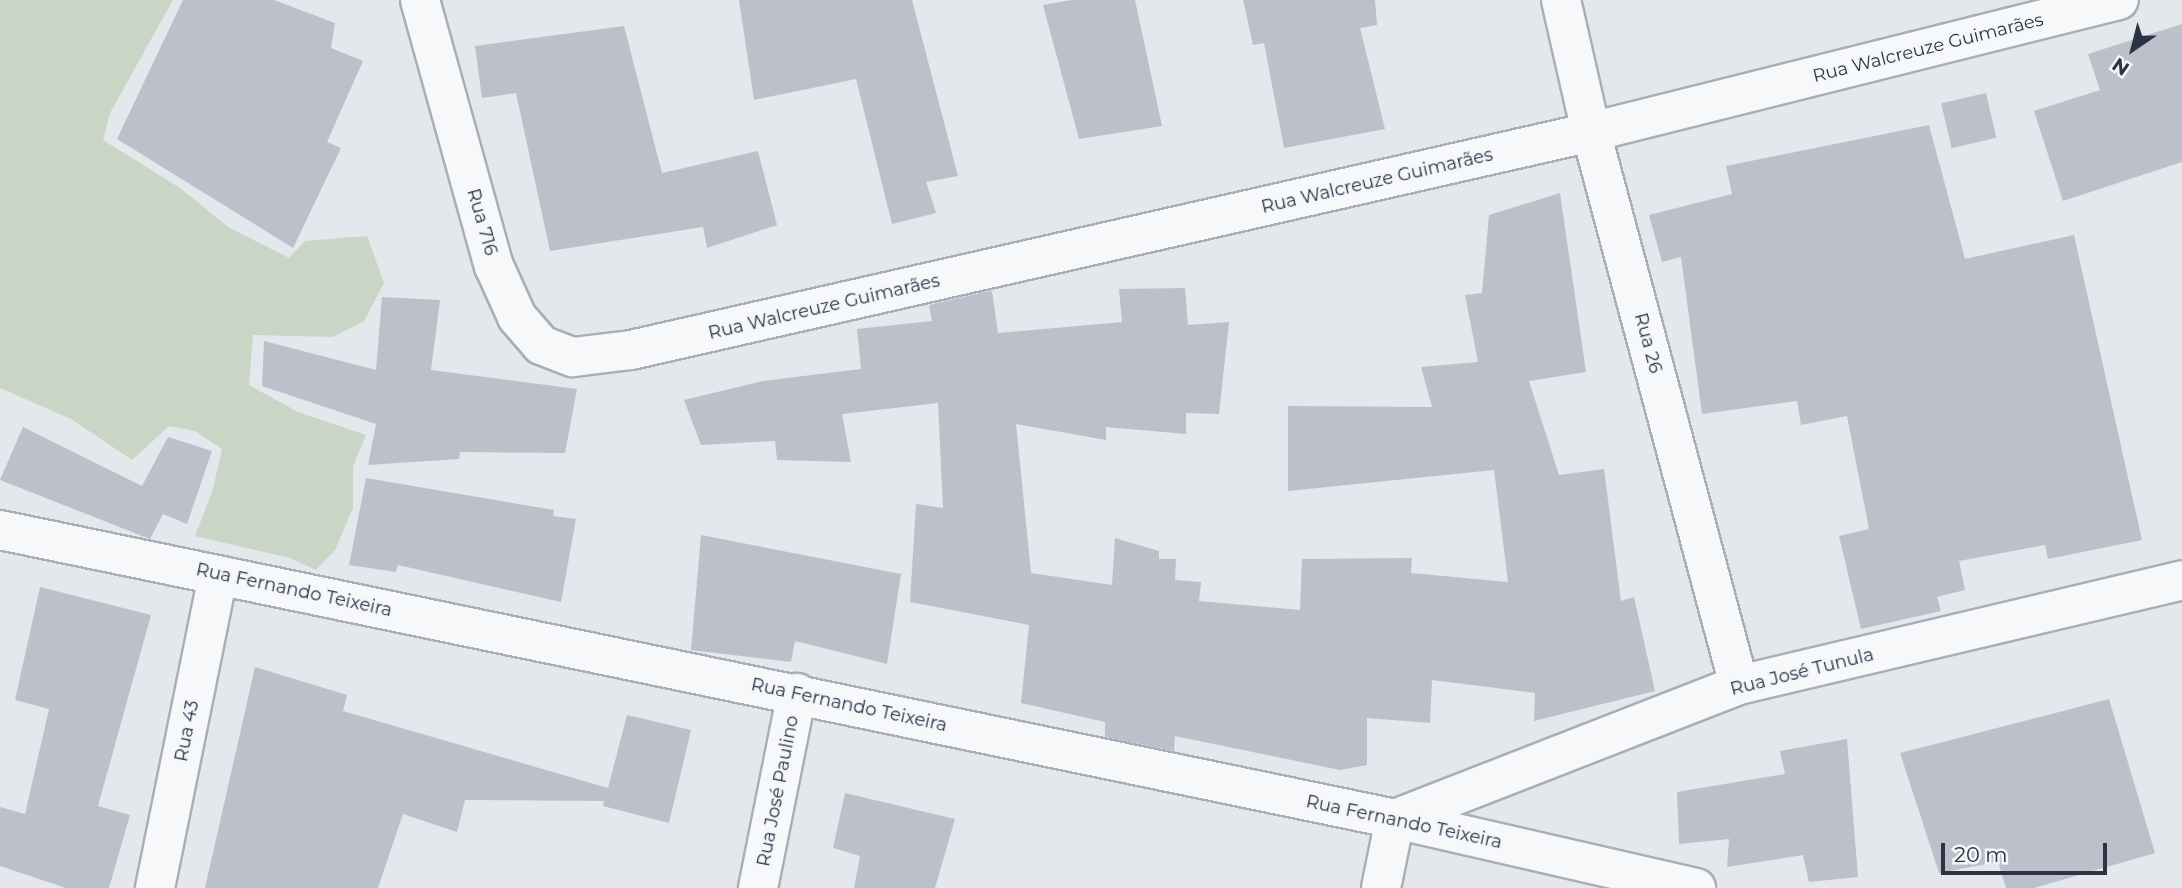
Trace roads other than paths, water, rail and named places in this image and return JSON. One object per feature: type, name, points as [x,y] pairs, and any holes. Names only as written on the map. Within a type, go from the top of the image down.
[{"type":"street","name":"Rua 716","points":[[421,0],[494,266],[517,317],[541,345],[573,357],[631,350]]},
{"type":"street","name":"Rua 26","points":[[1561,0],[1591,132],[1739,685]]},
{"type":"street","name":"Rua Walcreuze Guimarães","points":[[631,350],[1591,132],[2119,0]]},
{"type":"street","name":"Rua Fernando Teixeira","points":[[0,530],[1395,819],[1696,888]]},
{"type":"street","name":"Rua 43","points":[[155,888],[218,575]]},
{"type":"street","name":"Rua José Tunula","points":[[1395,819],[1739,685],[2182,580]]},
{"type":"street","name":"Rua José Paulino","points":[[758,888],[797,694]]},
{"type":"street","points":[[1381,888],[1395,819]]}]
